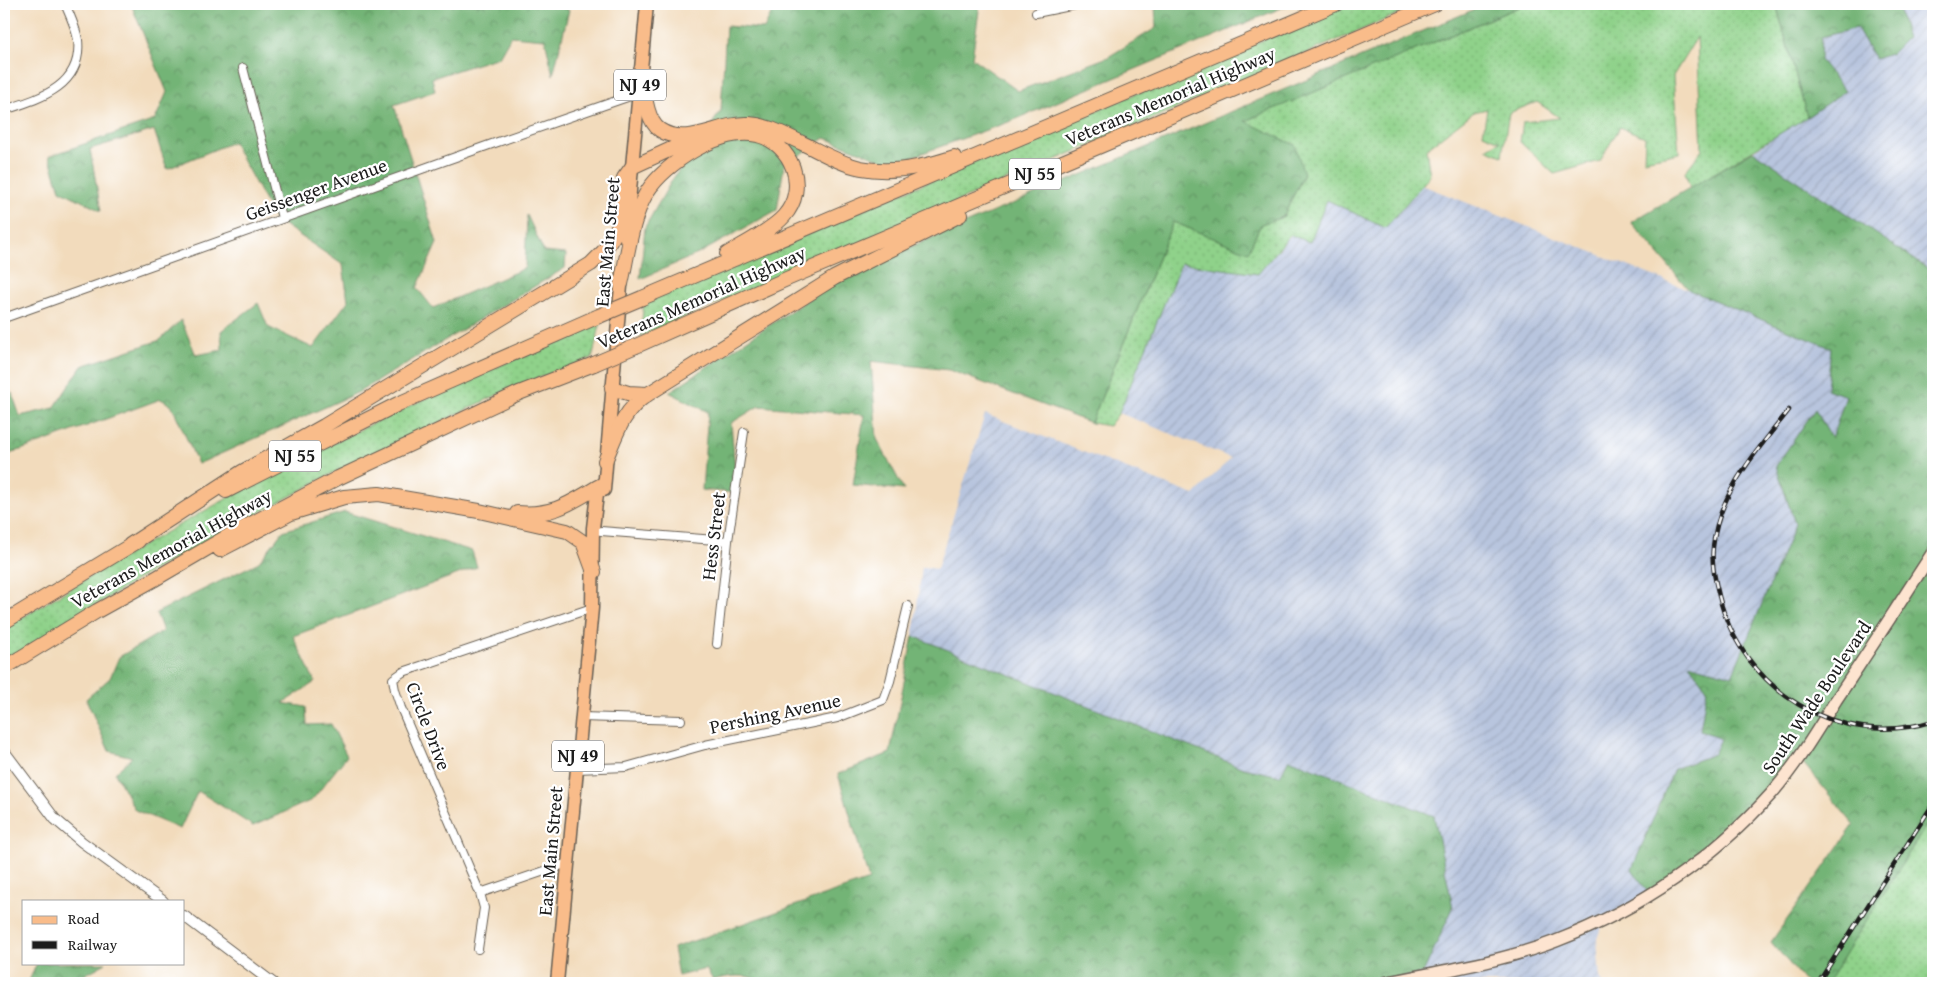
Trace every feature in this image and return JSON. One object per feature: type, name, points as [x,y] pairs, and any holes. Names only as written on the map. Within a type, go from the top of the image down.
[{"type":"highway","name":"Veterans Memorial Highway","points":[[4,622],[130,545],[274,466],[398,404],[598,316],[1336,4]]},
{"type":"highway","name":"Veterans Memorial Highway","points":[[4,668],[96,611],[230,535],[338,478],[519,392],[594,364],[789,278],[1435,4]]},
{"type":"highway","points":[[641,70],[646,101],[656,127],[661,131],[674,135],[704,134]]},
{"type":"highway","points":[[130,545],[242,472],[324,426],[591,264],[604,251],[616,232],[620,221],[624,178],[632,167],[704,134],[728,126],[757,125],[790,137],[848,164],[875,170],[893,170],[925,166],[951,158],[1101,104]]},
{"type":"highway","points":[[622,284],[636,218],[647,193],[659,177],[685,156],[720,139],[751,134],[771,139],[789,157],[794,170],[796,191],[787,212],[783,217],[752,239],[678,283]]},
{"type":"highway","points":[[605,461],[620,424],[634,405],[648,394],[854,267],[1111,142]]},
{"type":"highway","points":[[612,388],[628,393],[648,394]]},
{"type":"highway","points":[[478,511],[528,514],[550,512],[603,484]]},
{"type":"highway","points":[[153,580],[236,542],[290,513],[344,497],[379,494],[478,511],[572,534],[583,542],[594,572]]},
{"type":"main road","name":"East Main Street","points":[[594,572],[598,560],[601,530],[605,461],[647,4]]},
{"type":"main road","name":"East Main Street","points":[[557,983],[592,608],[594,572],[592,555],[593,528],[597,494],[603,484]]},
{"type":"main road","name":"South Wade Boulevard","points":[[1384,983],[1518,953],[1556,941],[1588,928],[1630,907],[1684,873],[1720,844],[1752,814],[1799,760],[1933,552]]},
{"type":"street","points":[[4,110],[51,93],[73,70],[78,40],[65,4]]},
{"type":"street","points":[[1036,13],[1080,4]]},
{"type":"street","points":[[243,68],[282,218]]},
{"type":"street","name":"Geissenger Avenue","points":[[4,318],[282,218],[639,94]]},
{"type":"street","name":"Hess Street","points":[[717,644],[728,541],[744,432]]},
{"type":"street","points":[[601,530],[728,541]]},
{"type":"street","name":"Pershing Avenue","points":[[577,769],[626,767],[704,745],[837,718],[883,700],[890,681],[908,606]]},
{"type":"street","name":"Circle Drive","points":[[480,893],[401,708],[394,680],[403,672],[592,608]]},
{"type":"street","name":"Pershing Avenue","points":[[582,717],[680,720]]},
{"type":"street","points":[[4,751],[55,819],[82,842],[162,900]]},
{"type":"street","points":[[478,949],[484,908],[480,893],[568,863]]},
{"type":"street","points":[[185,917],[273,983]]},
{"type":"shaded area","points":[[1897,4],[1933,4],[1933,272],[1753,151],[1845,91],[1820,60],[1821,37],[1857,28],[1875,58],[1907,38]]},
{"type":"shaded area","points":[[1422,185],[1832,348],[1827,389],[1846,395],[1832,438],[1814,410],[1776,466],[1795,524],[1732,677],[1690,664],[1707,689],[1700,730],[1721,739],[1714,754],[1674,769],[1649,894],[1604,919],[1597,939],[1600,980],[1604,983],[1375,983],[1423,973],[1290,760],[1281,776],[1243,768],[913,636],[922,567],[937,569],[985,414],[1194,495],[1231,458],[1119,413],[1181,263],[1258,274],[1291,235],[1310,242],[1327,200],[1385,228]]},
{"type":"green space","points":[[131,4],[552,4],[569,10],[553,75],[545,39],[511,36],[499,57],[432,78],[435,91],[394,105],[437,243],[417,288],[433,308],[525,268],[527,215],[544,252],[566,254],[565,268],[359,392],[198,464],[172,406],[161,399],[4,456],[4,395],[12,393],[20,416],[54,408],[82,366],[160,340],[181,320],[196,355],[222,350],[221,331],[258,303],[268,327],[313,348],[348,301],[343,265],[274,218],[233,142],[167,169],[154,130],[90,149],[101,211],[60,190],[49,156],[155,120],[167,92]]},
{"type":"green space","points":[[776,4],[980,4],[972,58],[1018,91],[1108,57],[1156,28],[1155,4],[1291,4],[1014,120],[892,164],[825,138],[784,166],[777,210],[698,254],[640,279],[645,227],[672,180],[721,111],[726,26],[764,29]]},
{"type":"green space","points":[[1348,4],[1422,4],[640,336],[644,302]]},
{"type":"green space","points":[[1487,4],[1526,4],[1245,121],[1295,145],[1304,174],[1283,217],[1261,224],[1248,252],[1173,222],[1091,423],[949,370],[871,361],[877,439],[904,490],[853,485],[864,415],[759,406],[731,423],[737,493],[702,490],[708,412],[669,392],[846,274]]},
{"type":"green space","points":[[1526,4],[1776,4],[1807,117],[1690,188],[1685,172],[1702,150],[1697,37],[1673,76],[1679,153],[1644,160],[1645,137],[1620,127],[1600,161],[1554,174],[1520,142],[1523,122],[1560,118],[1537,102],[1509,113],[1502,156],[1486,149],[1500,141],[1483,134],[1487,109],[1474,112],[1426,149],[1430,176],[1385,228],[1327,200],[1310,242],[1290,235],[1258,274],[1181,263],[1119,413],[1109,426],[1091,423],[1173,222],[1248,251],[1261,224],[1283,217],[1304,174],[1244,121]]},
{"type":"green space","points":[[1776,4],[1897,4],[1907,38],[1891,54],[1875,59],[1857,28],[1821,37],[1820,60],[1845,91],[1807,117]]},
{"type":"green space","points":[[1753,151],[1933,272],[1933,815],[1829,980],[1832,983],[1806,983],[1771,942],[1854,825],[1799,758],[1678,876],[1649,894],[1632,869],[1674,769],[1714,754],[1721,739],[1700,730],[1707,689],[1689,664],[1732,676],[1795,524],[1776,466],[1815,409],[1832,438],[1846,396],[1827,389],[1831,348],[1689,290],[1631,222]]},
{"type":"green space","points":[[601,322],[592,358],[516,386],[335,472],[148,573],[4,662],[4,629],[101,570],[199,514],[299,460],[401,410]]},
{"type":"green space","points":[[345,512],[472,551],[477,567],[293,636],[315,682],[283,703],[306,707],[307,725],[331,724],[347,756],[312,800],[253,826],[198,791],[180,829],[135,810],[115,773],[132,757],[109,751],[86,699],[110,678],[119,657],[163,631],[156,613],[259,562],[283,531]]},
{"type":"green space","points":[[913,636],[1243,768],[1280,776],[1289,759],[1434,816],[1453,908],[1423,973],[1375,983],[761,983],[761,981],[755,978],[743,976],[731,976],[713,980],[706,969],[678,976],[673,948],[869,880],[838,774],[890,753]]},
{"type":"green space","points":[[1933,815],[1933,983],[1832,983],[1828,980]]},
{"type":"green space","points":[[37,964],[104,964],[70,983],[28,983]]},
{"type":"railway","points":[[1789,410],[1741,474],[1722,509],[1716,527],[1713,547],[1714,572],[1719,596],[1731,630],[1749,659],[1772,685],[1799,705],[1830,719],[1863,727],[1898,728],[1933,721]]},
{"type":"railway","points":[[1818,983],[1933,804]]}]
